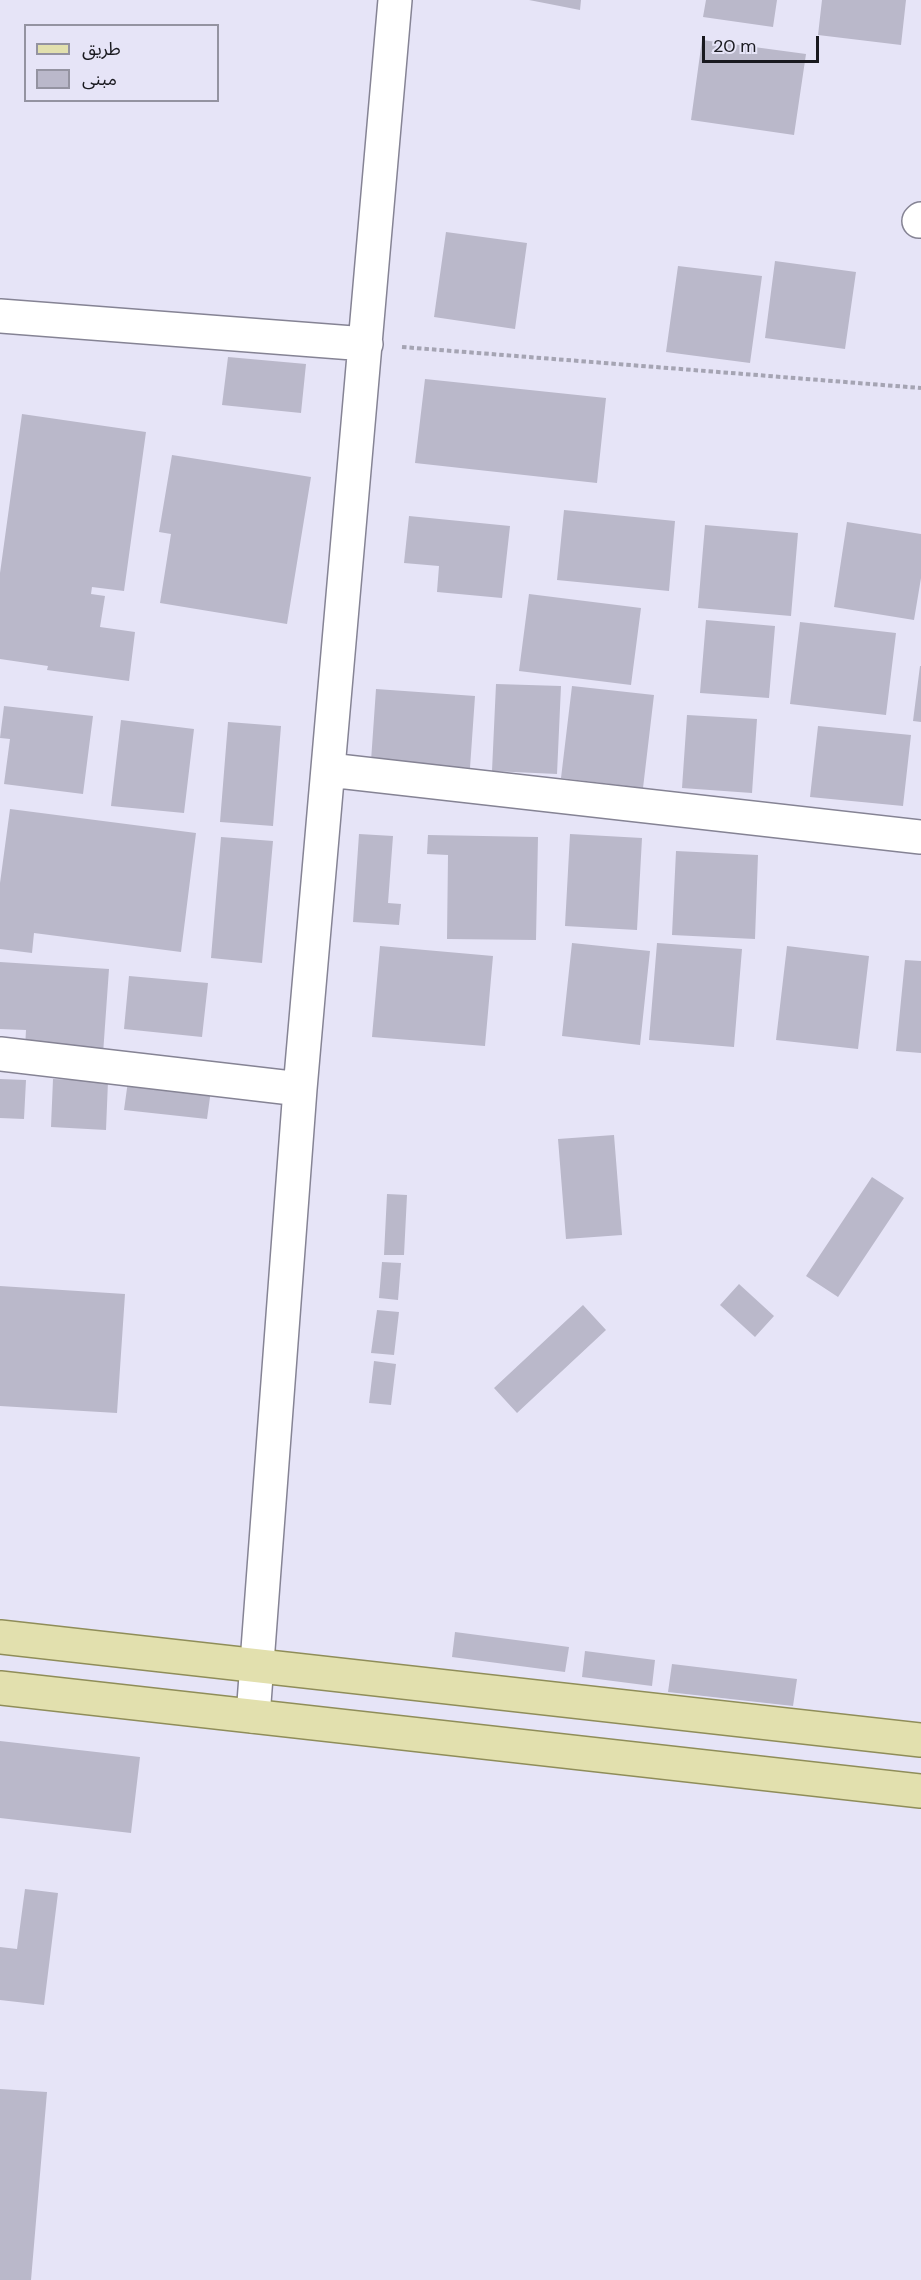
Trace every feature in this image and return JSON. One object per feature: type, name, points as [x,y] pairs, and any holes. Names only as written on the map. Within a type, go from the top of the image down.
[{"type":"main road","points":[[0,1637],[921,1740]]},
{"type":"main road","points":[[0,1688],[921,1791]]},
{"type":"street","points":[[253,1716],[300,1089],[395,0]]},
{"type":"street","points":[[0,316],[366,344]]},
{"type":"street","points":[[329,770],[921,837]]},
{"type":"street","points":[[0,1054],[300,1089]]},
{"type":"path","points":[[366,344],[921,388]]},
{"type":"building","points":[[529,0],[581,0],[580,10]]},
{"type":"building","points":[[706,0],[777,0],[773,27],[703,17]]},
{"type":"building","points":[[822,0],[906,0],[901,45],[818,35]]},
{"type":"building","points":[[702,40],[806,54],[794,135],[691,120]]},
{"type":"building","points":[[446,232],[527,243],[515,329],[434,317]]},
{"type":"building","points":[[775,261],[856,272],[845,349],[765,338]]},
{"type":"building","points":[[678,266],[762,276],[750,363],[666,352]]},
{"type":"building","points":[[228,357],[306,364],[301,413],[222,405]]},
{"type":"building","points":[[425,379],[606,398],[597,483],[415,463]]},
{"type":"building","points":[[22,414],[146,432],[124,591],[92,587],[91,594],[105,596],[100,627],[135,632],[129,681],[47,670],[48,666],[0,659],[0,573]]},
{"type":"building","points":[[172,455],[311,477],[287,624],[160,603],[171,534],[159,532]]},
{"type":"building","points":[[564,510],[675,521],[669,591],[557,580]]},
{"type":"building","points":[[409,516],[510,526],[502,598],[437,592],[439,566],[404,563]]},
{"type":"building","points":[[847,522],[921,534],[921,578],[914,620],[834,607]]},
{"type":"building","points":[[705,525],[798,533],[791,616],[698,608]]},
{"type":"building","points":[[529,594],[641,608],[631,685],[519,671]]},
{"type":"building","points":[[706,620],[775,626],[769,698],[700,693]]},
{"type":"building","points":[[800,622],[896,633],[886,715],[790,704]]},
{"type":"building","points":[[921,666],[921,722],[913,721]]},
{"type":"building","points":[[496,684],[561,686],[557,774],[492,771]]},
{"type":"building","points":[[572,686],[654,695],[643,788],[561,778]]},
{"type":"building","points":[[376,689],[475,696],[470,768],[371,761]]},
{"type":"building","points":[[4,706],[93,716],[83,794],[4,784],[10,739],[0,738]]},
{"type":"building","points":[[687,715],[757,719],[752,793],[682,788]]},
{"type":"building","points":[[121,720],[194,729],[184,813],[111,806]]},
{"type":"building","points":[[228,722],[281,726],[273,826],[220,822]]},
{"type":"building","points":[[818,726],[911,735],[903,806],[810,797]]},
{"type":"building","points":[[10,809],[196,833],[181,952],[34,933],[32,953],[0,949],[0,883]]},
{"type":"building","points":[[359,834],[393,836],[388,903],[401,904],[399,925],[353,922]]},
{"type":"building","points":[[570,834],[642,838],[637,930],[565,926]]},
{"type":"building","points":[[428,835],[538,837],[536,940],[447,939],[448,855],[427,854]]},
{"type":"building","points":[[221,837],[273,841],[262,963],[211,958]]},
{"type":"building","points":[[676,851],[758,855],[755,939],[672,935]]},
{"type":"building","points":[[572,943],[650,951],[640,1045],[562,1036]]},
{"type":"building","points":[[657,943],[742,949],[734,1047],[649,1040]]},
{"type":"building","points":[[380,946],[493,956],[485,1046],[372,1037]]},
{"type":"building","points":[[787,946],[869,956],[858,1049],[776,1040]]},
{"type":"building","points":[[905,960],[921,961],[921,1053],[896,1051]]},
{"type":"building","points":[[0,962],[109,969],[103,1054],[25,1049],[26,1030],[0,1029]]},
{"type":"building","points":[[129,976],[208,983],[202,1037],[124,1029]]},
{"type":"building","points":[[0,1079],[26,1080],[24,1119],[0,1118]]},
{"type":"building","points":[[53,1079],[108,1081],[106,1130],[51,1127]]},
{"type":"building","points":[[128,1081],[211,1090],[207,1119],[124,1110]]},
{"type":"building","points":[[614,1135],[622,1235],[566,1239],[558,1139]]},
{"type":"building","points":[[872,1177],[904,1198],[838,1297],[806,1276]]},
{"type":"building","points":[[387,1194],[407,1195],[404,1255],[384,1255]]},
{"type":"building","points":[[382,1262],[401,1263],[398,1300],[379,1298]]},
{"type":"building","points":[[739,1284],[774,1316],[755,1337],[720,1305]]},
{"type":"building","points":[[0,1286],[125,1294],[117,1413],[0,1406]]},
{"type":"building","points":[[583,1305],[606,1330],[517,1413],[494,1388]]},
{"type":"building","points":[[377,1310],[399,1312],[394,1355],[371,1353]]},
{"type":"building","points":[[374,1361],[396,1364],[391,1405],[369,1403]]},
{"type":"building","points":[[455,1632],[569,1647],[565,1672],[452,1657]]},
{"type":"building","points":[[585,1651],[655,1660],[652,1686],[582,1677]]},
{"type":"building","points":[[672,1664],[797,1679],[793,1706],[668,1692]]},
{"type":"building","points":[[0,1741],[140,1757],[131,1833],[0,1818]]},
{"type":"building","points":[[25,1889],[58,1893],[44,2005],[0,2000],[0,1947],[17,1949]]},
{"type":"building","points":[[0,2089],[47,2092],[31,2280],[0,2280]]}]
